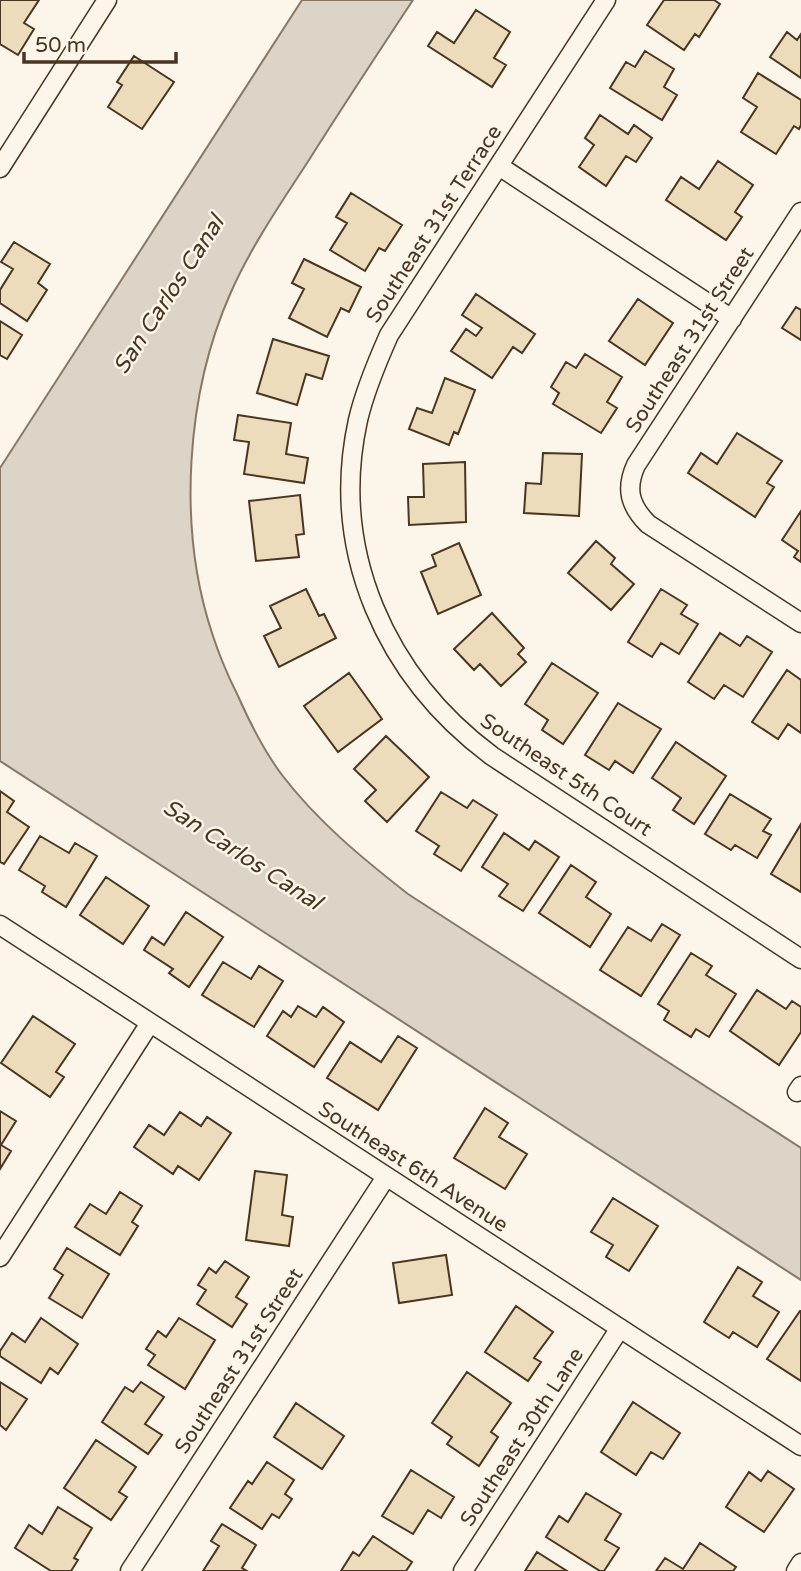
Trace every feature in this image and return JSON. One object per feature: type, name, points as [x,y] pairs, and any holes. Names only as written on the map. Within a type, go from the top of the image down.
[{"type":"street","points":[[0,168],[107,0]]},
{"type":"street","name":"Southeast 31st Terrace","points":[[363,576],[354,536],[351,489],[354,443],[371,377],[395,325],[606,0]]},
{"type":"street","points":[[499,166],[732,319]]},
{"type":"street","name":"Southeast 31st Street","points":[[801,212],[636,465],[631,480],[630,497],[634,507],[648,524],[801,623]]},
{"type":"street","name":"Southeast 5th Court","points":[[363,576],[382,627],[407,670],[437,708],[473,741],[801,959]]},
{"type":"street","name":"Southeast 6th Avenue","points":[[0,925],[801,1446]]},
{"type":"street","points":[[0,1257],[150,1023]]},
{"type":"street","name":"Southeast 31st Street","points":[[130,1571],[386,1177]]},
{"type":"street","name":"Southeast 30th Lane","points":[[463,1571],[620,1328]]},
{"type":"street","points":[[796,1571],[801,1563]]},
{"type":"water","name":"San Carlos Canal","points":[[302,0],[413,0],[258,241],[231,292],[216,331],[196,416],[191,505],[201,592],[221,657],[252,727],[275,766],[310,808],[357,853],[408,894],[801,1148],[801,1280],[0,761],[0,468]]},
{"type":"building","points":[[0,0],[39,0],[24,23],[34,29],[18,55],[0,44]]},
{"type":"building","points":[[664,0],[714,0],[720,4],[699,37],[695,34],[684,50],[647,25]]},
{"type":"building","points":[[476,10],[510,32],[494,58],[506,65],[492,87],[428,46],[437,32],[454,43]]},
{"type":"building","points":[[787,32],[797,40],[801,34],[801,78],[770,57]]},
{"type":"building","points":[[645,51],[674,69],[664,87],[677,95],[662,120],[610,88],[626,62],[635,67]]},
{"type":"building","points":[[134,56],[174,82],[142,129],[108,107],[122,85],[117,82]]},
{"type":"building","points":[[758,73],[801,100],[801,125],[799,129],[794,126],[776,154],[741,132],[757,107],[743,98]]},
{"type":"building","points":[[600,115],[628,134],[634,125],[652,138],[636,162],[626,156],[606,186],[579,167],[594,145],[585,138]]},
{"type":"building","points":[[718,161],[753,185],[735,212],[742,217],[726,240],[666,200],[681,177],[699,189]]},
{"type":"building","points":[[351,193],[402,225],[385,251],[379,248],[365,271],[330,250],[347,223],[336,217]]},
{"type":"building","points":[[14,242],[50,264],[38,283],[47,290],[27,321],[0,303],[0,290],[13,269],[1,262]]},
{"type":"building","points":[[304,259],[361,287],[349,312],[341,308],[327,337],[289,318],[304,289],[292,283]]},
{"type":"building","points":[[476,294],[535,334],[522,353],[513,347],[492,378],[451,351],[466,329],[476,336],[482,328],[462,315]]},
{"type":"building","points":[[638,299],[673,323],[645,365],[609,341]]},
{"type":"building","points":[[796,307],[801,310],[801,340],[782,328]]},
{"type":"building","points":[[0,321],[22,335],[7,359],[0,355]]},
{"type":"building","points":[[273,339],[329,356],[322,379],[306,374],[297,405],[257,393]]},
{"type":"building","points":[[585,354],[622,377],[607,402],[617,408],[601,433],[553,404],[559,393],[551,387],[566,362],[576,368]]},
{"type":"building","points":[[445,378],[475,390],[458,434],[454,432],[449,445],[409,429],[417,408],[432,413]]},
{"type":"building","points":[[238,415],[291,423],[286,454],[308,458],[304,483],[244,474],[249,442],[234,440]]},
{"type":"building","points":[[737,433],[782,461],[767,483],[774,487],[755,517],[688,473],[701,453],[717,464]]},
{"type":"building","points":[[543,453],[582,454],[579,516],[524,513],[526,483],[541,484]]},
{"type":"building","points":[[465,462],[466,522],[409,525],[408,497],[424,497],[423,464]]},
{"type":"building","points":[[300,495],[304,534],[296,535],[299,557],[256,561],[249,501]]},
{"type":"building","points":[[801,511],[801,562],[794,557],[798,551],[782,540]]},
{"type":"building","points":[[596,541],[615,558],[611,564],[634,584],[611,610],[568,573]]},
{"type":"building","points":[[459,543],[481,595],[438,614],[421,572],[436,566],[432,555]]},
{"type":"building","points":[[306,589],[319,616],[324,614],[336,638],[279,667],[264,636],[281,628],[270,606]]},
{"type":"building","points":[[661,589],[687,605],[681,614],[698,624],[679,654],[661,643],[652,657],[628,642]]},
{"type":"building","points":[[492,613],[524,648],[518,654],[526,662],[501,686],[480,664],[474,670],[454,649]]},
{"type":"building","points":[[720,633],[740,646],[747,636],[772,652],[743,697],[724,685],[714,699],[688,682]]},
{"type":"building","points":[[552,663],[598,693],[563,744],[542,730],[548,720],[525,704]]},
{"type":"building","points":[[787,670],[801,680],[801,733],[788,724],[778,739],[752,722]]},
{"type":"building","points":[[349,673],[382,719],[338,752],[304,706]]},
{"type":"building","points":[[618,703],[661,729],[633,773],[615,761],[609,770],[585,755]]},
{"type":"building","points":[[386,736],[429,777],[387,822],[365,801],[376,790],[354,769]]},
{"type":"building","points":[[676,742],[726,776],[694,824],[673,810],[681,798],[652,778]]},
{"type":"building","points":[[0,791],[14,801],[7,812],[29,827],[4,864],[0,862]]},
{"type":"building","points":[[441,792],[467,808],[473,800],[497,815],[461,871],[434,854],[439,846],[416,831]]},
{"type":"building","points":[[730,794],[771,819],[763,831],[771,835],[757,858],[735,845],[731,850],[705,834]]},
{"type":"building","points":[[801,824],[801,892],[771,874]]},
{"type":"building","points":[[504,833],[529,850],[535,841],[559,857],[523,911],[499,896],[508,884],[482,867]]},
{"type":"building","points":[[40,836],[69,853],[75,843],[97,856],[66,907],[42,892],[45,886],[19,870]]},
{"type":"building","points":[[571,865],[596,882],[586,897],[611,914],[590,947],[539,913]]},
{"type":"building","points":[[106,877],[149,906],[123,944],[80,915]]},
{"type":"building","points":[[186,912],[223,937],[189,987],[169,973],[173,969],[144,950],[152,937],[164,945]]},
{"type":"building","points":[[662,924],[680,935],[641,996],[600,970],[628,927],[651,941]]},
{"type":"building","points":[[691,953],[712,966],[706,975],[736,994],[709,1037],[696,1029],[691,1037],[664,1020],[669,1011],[658,1004]]},
{"type":"building","points":[[223,962],[251,979],[259,966],[283,981],[254,1027],[202,995]]},
{"type":"building","points":[[757,990],[786,1009],[792,1001],[801,1007],[801,1032],[779,1065],[730,1031]]},
{"type":"building","points":[[298,1006],[316,1017],[323,1007],[344,1022],[314,1067],[267,1036],[283,1011],[291,1017]]},
{"type":"building","points":[[33,1016],[75,1044],[56,1072],[64,1077],[50,1097],[1,1063]]},
{"type":"building","points":[[398,1036],[417,1048],[378,1110],[327,1078],[350,1042],[381,1062]]},
{"type":"building","points":[[485,1108],[508,1123],[499,1137],[527,1154],[505,1189],[454,1158]]},
{"type":"building","points":[[0,1111],[16,1121],[1,1145],[11,1151],[0,1169]]},
{"type":"building","points":[[180,1112],[201,1126],[207,1117],[231,1133],[199,1180],[178,1166],[173,1174],[134,1147],[149,1125],[164,1135]]},
{"type":"building","points":[[255,1171],[287,1175],[282,1215],[293,1217],[289,1246],[246,1240]]},
{"type":"building","points":[[120,1192],[142,1206],[132,1222],[138,1226],[120,1255],[75,1227],[90,1204],[106,1214]]},
{"type":"building","points":[[613,1198],[658,1226],[629,1271],[606,1257],[613,1245],[591,1232]]},
{"type":"building","points":[[67,1248],[109,1274],[82,1318],[49,1298],[63,1275],[54,1269]]},
{"type":"building","points":[[446,1255],[452,1295],[399,1303],[393,1263]]},
{"type":"building","points":[[225,1261],[249,1277],[236,1297],[247,1304],[232,1327],[197,1304],[206,1290],[198,1285],[209,1268],[216,1273]]},
{"type":"building","points":[[738,1267],[762,1282],[753,1296],[779,1312],[757,1347],[733,1332],[729,1338],[704,1322]]},
{"type":"building","points":[[516,1306],[553,1332],[534,1358],[541,1362],[528,1381],[485,1352]]},
{"type":"building","points":[[801,1311],[801,1381],[767,1359]]},
{"type":"building","points":[[41,1318],[78,1344],[58,1374],[50,1368],[41,1383],[0,1356],[0,1351],[12,1333],[25,1342]]},
{"type":"building","points":[[179,1318],[215,1340],[185,1389],[148,1365],[155,1355],[146,1349],[158,1331],[166,1337]]},
{"type":"building","points":[[467,1372],[511,1403],[491,1432],[498,1437],[479,1466],[447,1444],[452,1437],[432,1423]]},
{"type":"building","points":[[0,1382],[27,1399],[6,1430],[0,1425]]},
{"type":"building","points":[[141,1382],[164,1397],[145,1424],[162,1435],[148,1454],[102,1422],[125,1387],[133,1392]]},
{"type":"building","points":[[633,1402],[680,1433],[663,1459],[651,1452],[636,1475],[601,1452]]},
{"type":"building","points":[[296,1403],[344,1436],[322,1469],[274,1437]]},
{"type":"building","points":[[96,1440],[136,1467],[119,1492],[127,1497],[111,1520],[64,1488]]},
{"type":"building","points":[[267,1462],[294,1480],[285,1494],[292,1499],[279,1518],[272,1514],[262,1529],[230,1508],[248,1481],[252,1484]]},
{"type":"building","points":[[411,1470],[454,1497],[441,1518],[428,1510],[413,1534],[382,1516]]},
{"type":"building","points":[[768,1471],[794,1489],[764,1532],[726,1507],[749,1472],[761,1481]]},
{"type":"building","points":[[586,1493],[621,1514],[605,1540],[619,1548],[604,1571],[546,1537],[559,1516],[568,1522]]},
{"type":"building","points":[[58,1507],[92,1528],[74,1558],[78,1560],[71,1571],[51,1571],[15,1548],[29,1525],[42,1534]]},
{"type":"building","points":[[222,1524],[256,1545],[242,1568],[247,1571],[203,1571],[219,1546],[211,1541]]},
{"type":"building","points":[[373,1536],[412,1562],[406,1571],[341,1571],[353,1552],[359,1556]]},
{"type":"building","points":[[700,1543],[736,1567],[733,1571],[656,1571],[665,1558],[683,1569]]},
{"type":"building","points":[[537,1552],[567,1571],[525,1571]]}]
